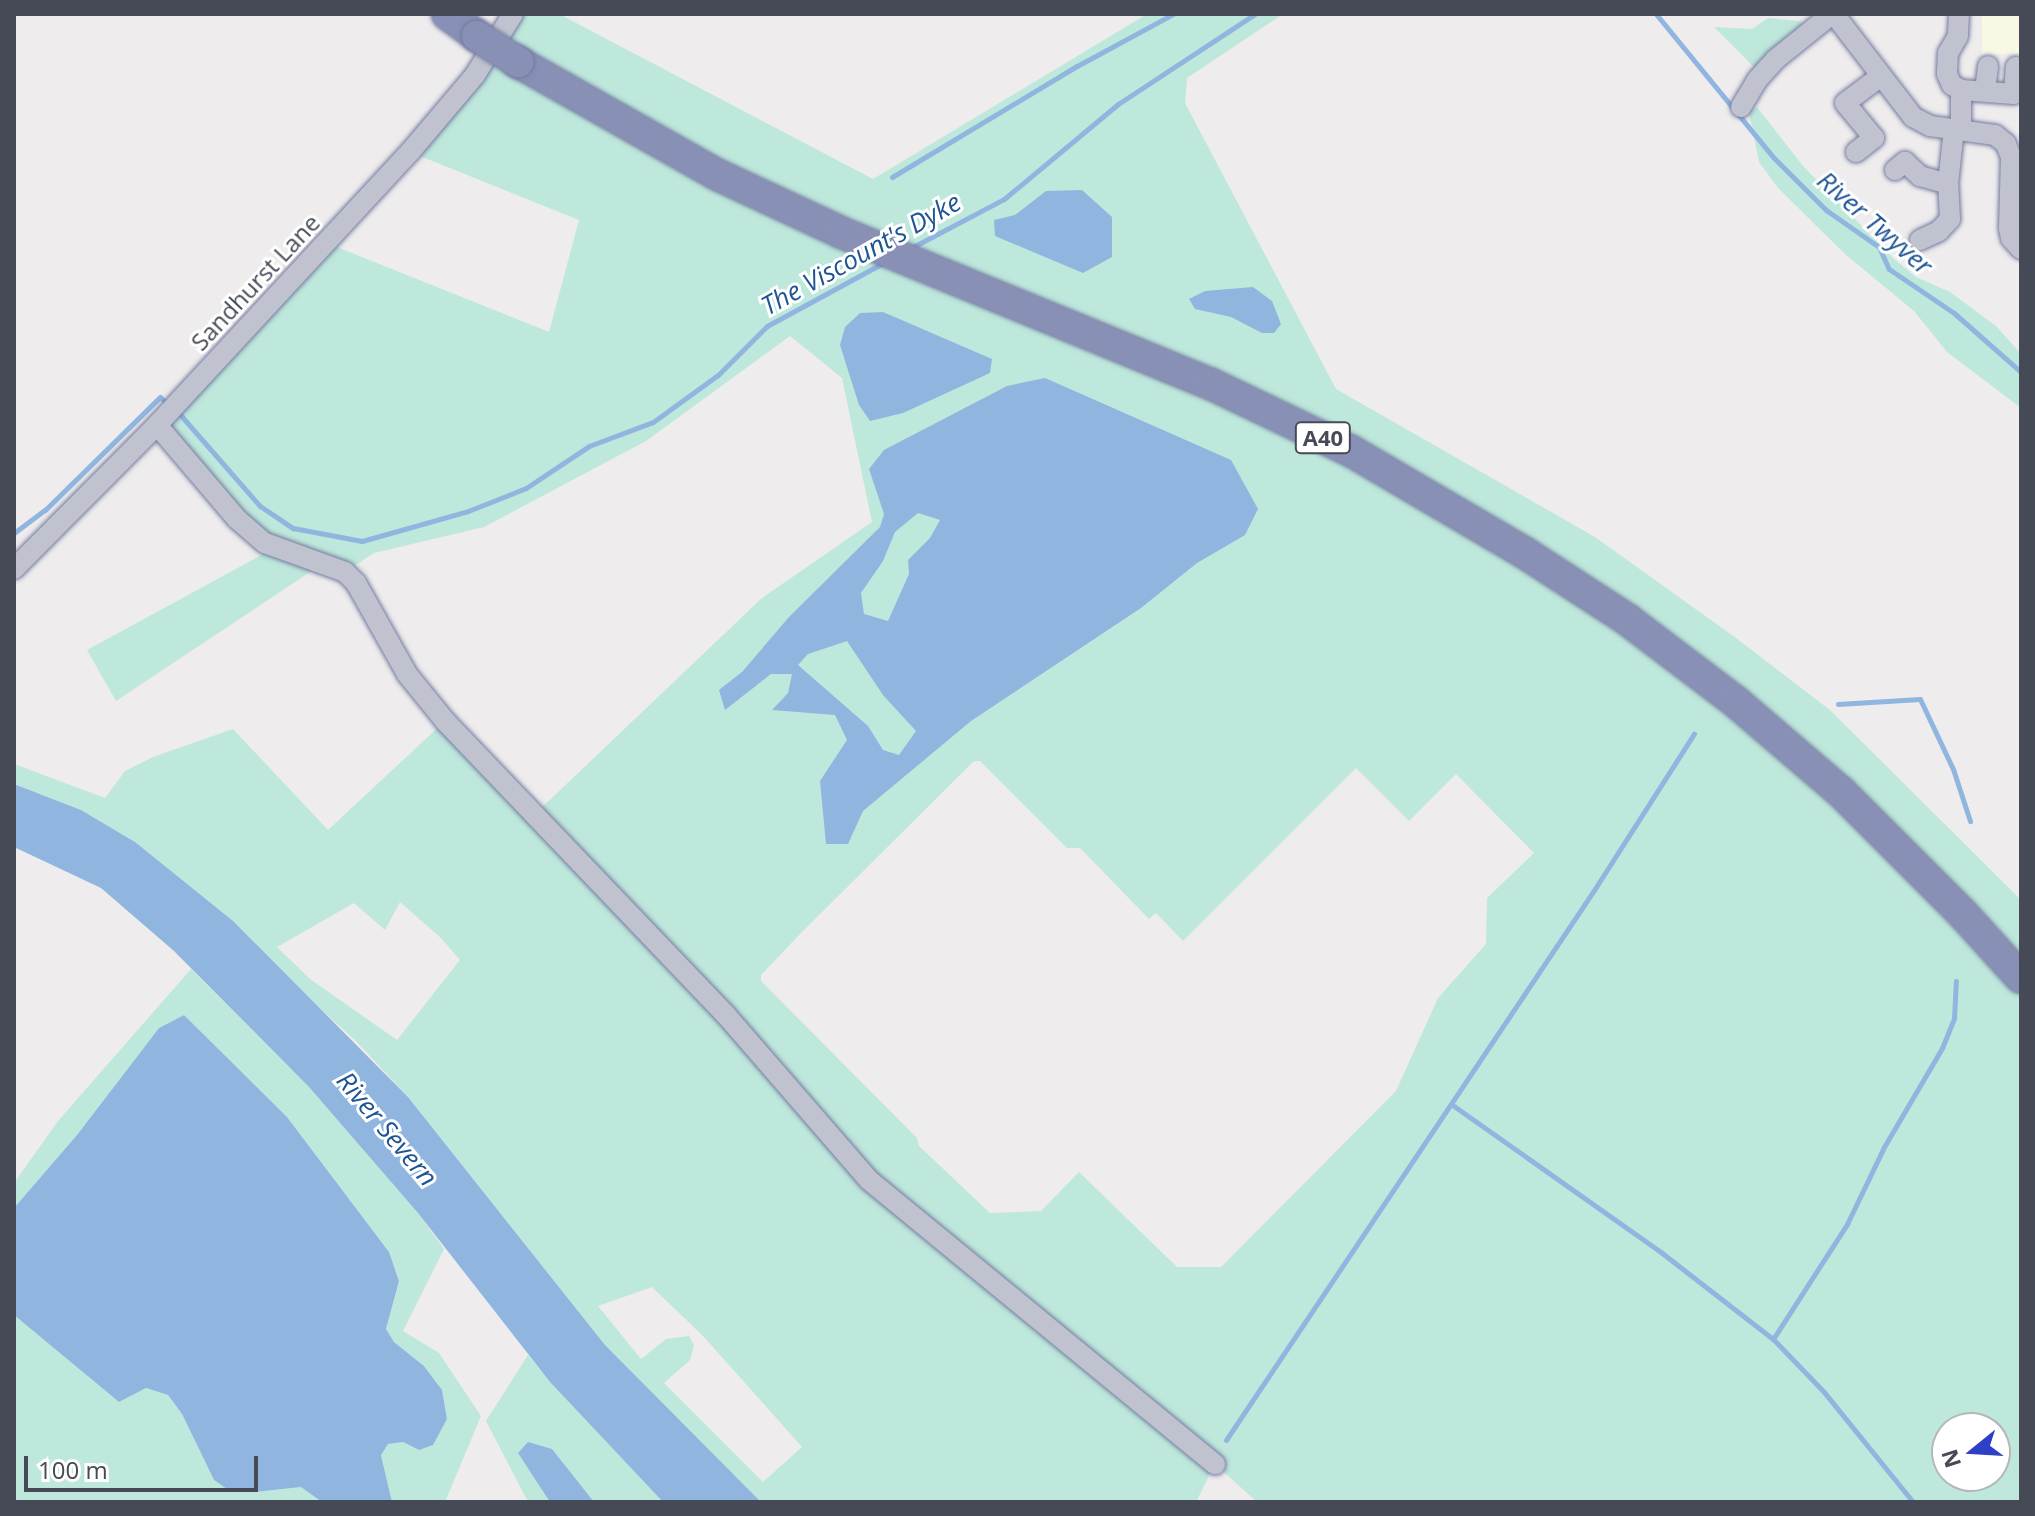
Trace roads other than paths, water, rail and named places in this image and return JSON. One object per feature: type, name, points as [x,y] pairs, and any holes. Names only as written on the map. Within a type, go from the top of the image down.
[{"type":"highway","name":"A40","points":[[447,14],[518,62],[705,168],[840,232],[1211,384],[1351,451],[1525,553],[1628,620],[1736,702],[1830,782],[1963,914],[2021,978]]},
{"type":"street","name":"Sandhurst Lane","points":[[14,569],[157,425],[410,152],[475,75],[513,14]]},
{"type":"street","points":[[1741,107],[1776,59],[1833,14],[1922,123],[1995,135],[2006,144],[2011,157],[2009,228],[2011,238],[2021,249]]},
{"type":"street","points":[[1959,14],[1958,36],[1948,53],[1947,74],[1952,85],[1961,90],[2014,94],[2016,67]]},
{"type":"street","points":[[1985,91],[1988,66]]},
{"type":"street","points":[[1856,152],[1874,138],[1845,103],[1881,76]]},
{"type":"street","points":[[1920,240],[1939,231],[1950,219],[1948,184],[1961,90]]},
{"type":"street","points":[[1895,170],[1905,162],[1920,176],[1948,184]]},
{"type":"street","points":[[157,425],[237,519],[265,543],[345,572],[356,583],[407,674],[445,721],[726,1015],[869,1180],[1215,1464]]},
{"type":"water","points":[[1082,190],[1112,217],[1112,257],[1083,273],[995,236],[994,220],[1015,215],[1046,191]]},
{"type":"water","points":[[1253,287],[1272,301],[1281,324],[1274,333],[1262,333],[1231,317],[1195,309],[1189,299],[1205,291]]},
{"type":"water","points":[[883,312],[992,359],[990,373],[903,413],[870,421],[859,405],[840,345],[845,327],[860,313]]},
{"type":"water","points":[[1045,378],[1231,460],[1258,509],[1245,535],[1197,563],[1141,608],[971,721],[863,811],[848,844],[826,844],[820,781],[847,740],[835,715],[772,710],[788,693],[792,674],[771,674],[725,710],[719,690],[742,672],[789,617],[880,527],[884,514],[869,469],[884,450],[1007,386]],"holes":[[[918,513],[940,520],[930,538],[908,560],[909,574],[888,621],[864,614],[861,593],[883,561],[895,532]],[[847,641],[883,695],[916,731],[899,755],[883,750],[868,726],[798,665],[808,654]]]},
{"type":"water","name":"River Severn","points":[[14,784],[81,810],[135,842],[233,921],[408,1097],[605,1345],[761,1502],[663,1502],[550,1382],[418,1213],[309,1087],[174,951],[101,888],[14,847]]},
{"type":"water","points":[[184,1015],[287,1117],[389,1252],[399,1281],[386,1329],[394,1342],[424,1366],[442,1390],[447,1419],[433,1445],[419,1450],[403,1442],[388,1444],[381,1455],[392,1502],[322,1502],[301,1487],[255,1492],[227,1489],[214,1480],[182,1414],[168,1395],[146,1388],[119,1402],[14,1315],[14,1208],[77,1135],[159,1028]]},
{"type":"water","points":[[528,1442],[552,1449],[594,1502],[550,1502],[518,1453]]},
{"type":"waterway","points":[[892,177],[1077,66],[1173,14]]},
{"type":"waterway","name":"The Viscount's Dyke","points":[[909,249],[1004,199],[1118,104],[1255,14]]},
{"type":"waterway","name":"River Twyver","points":[[1656,14],[1774,158],[1826,210],[1879,247],[1889,269],[1954,313],[2021,372]]},
{"type":"waterway","name":"The Viscount's Dyke","points":[[177,411],[260,506],[293,528],[362,541],[468,511],[526,488],[589,446],[653,422],[718,375],[767,326],[883,263]]},
{"type":"waterway","name":"The Viscount's Dyke","points":[[14,533],[45,510],[160,397],[169,405]]},
{"type":"waterway","points":[[1838,704],[1920,699],[1953,769],[1970,821]]},
{"type":"waterway","points":[[1226,1440],[1596,887],[1694,734]]},
{"type":"waterway","points":[[1913,1502],[1824,1392],[1773,1339],[1847,1224],[1884,1147],[1942,1048],[1954,1018],[1956,981]]},
{"type":"waterway","points":[[1451,1104],[1662,1253],[1773,1339]]}]
